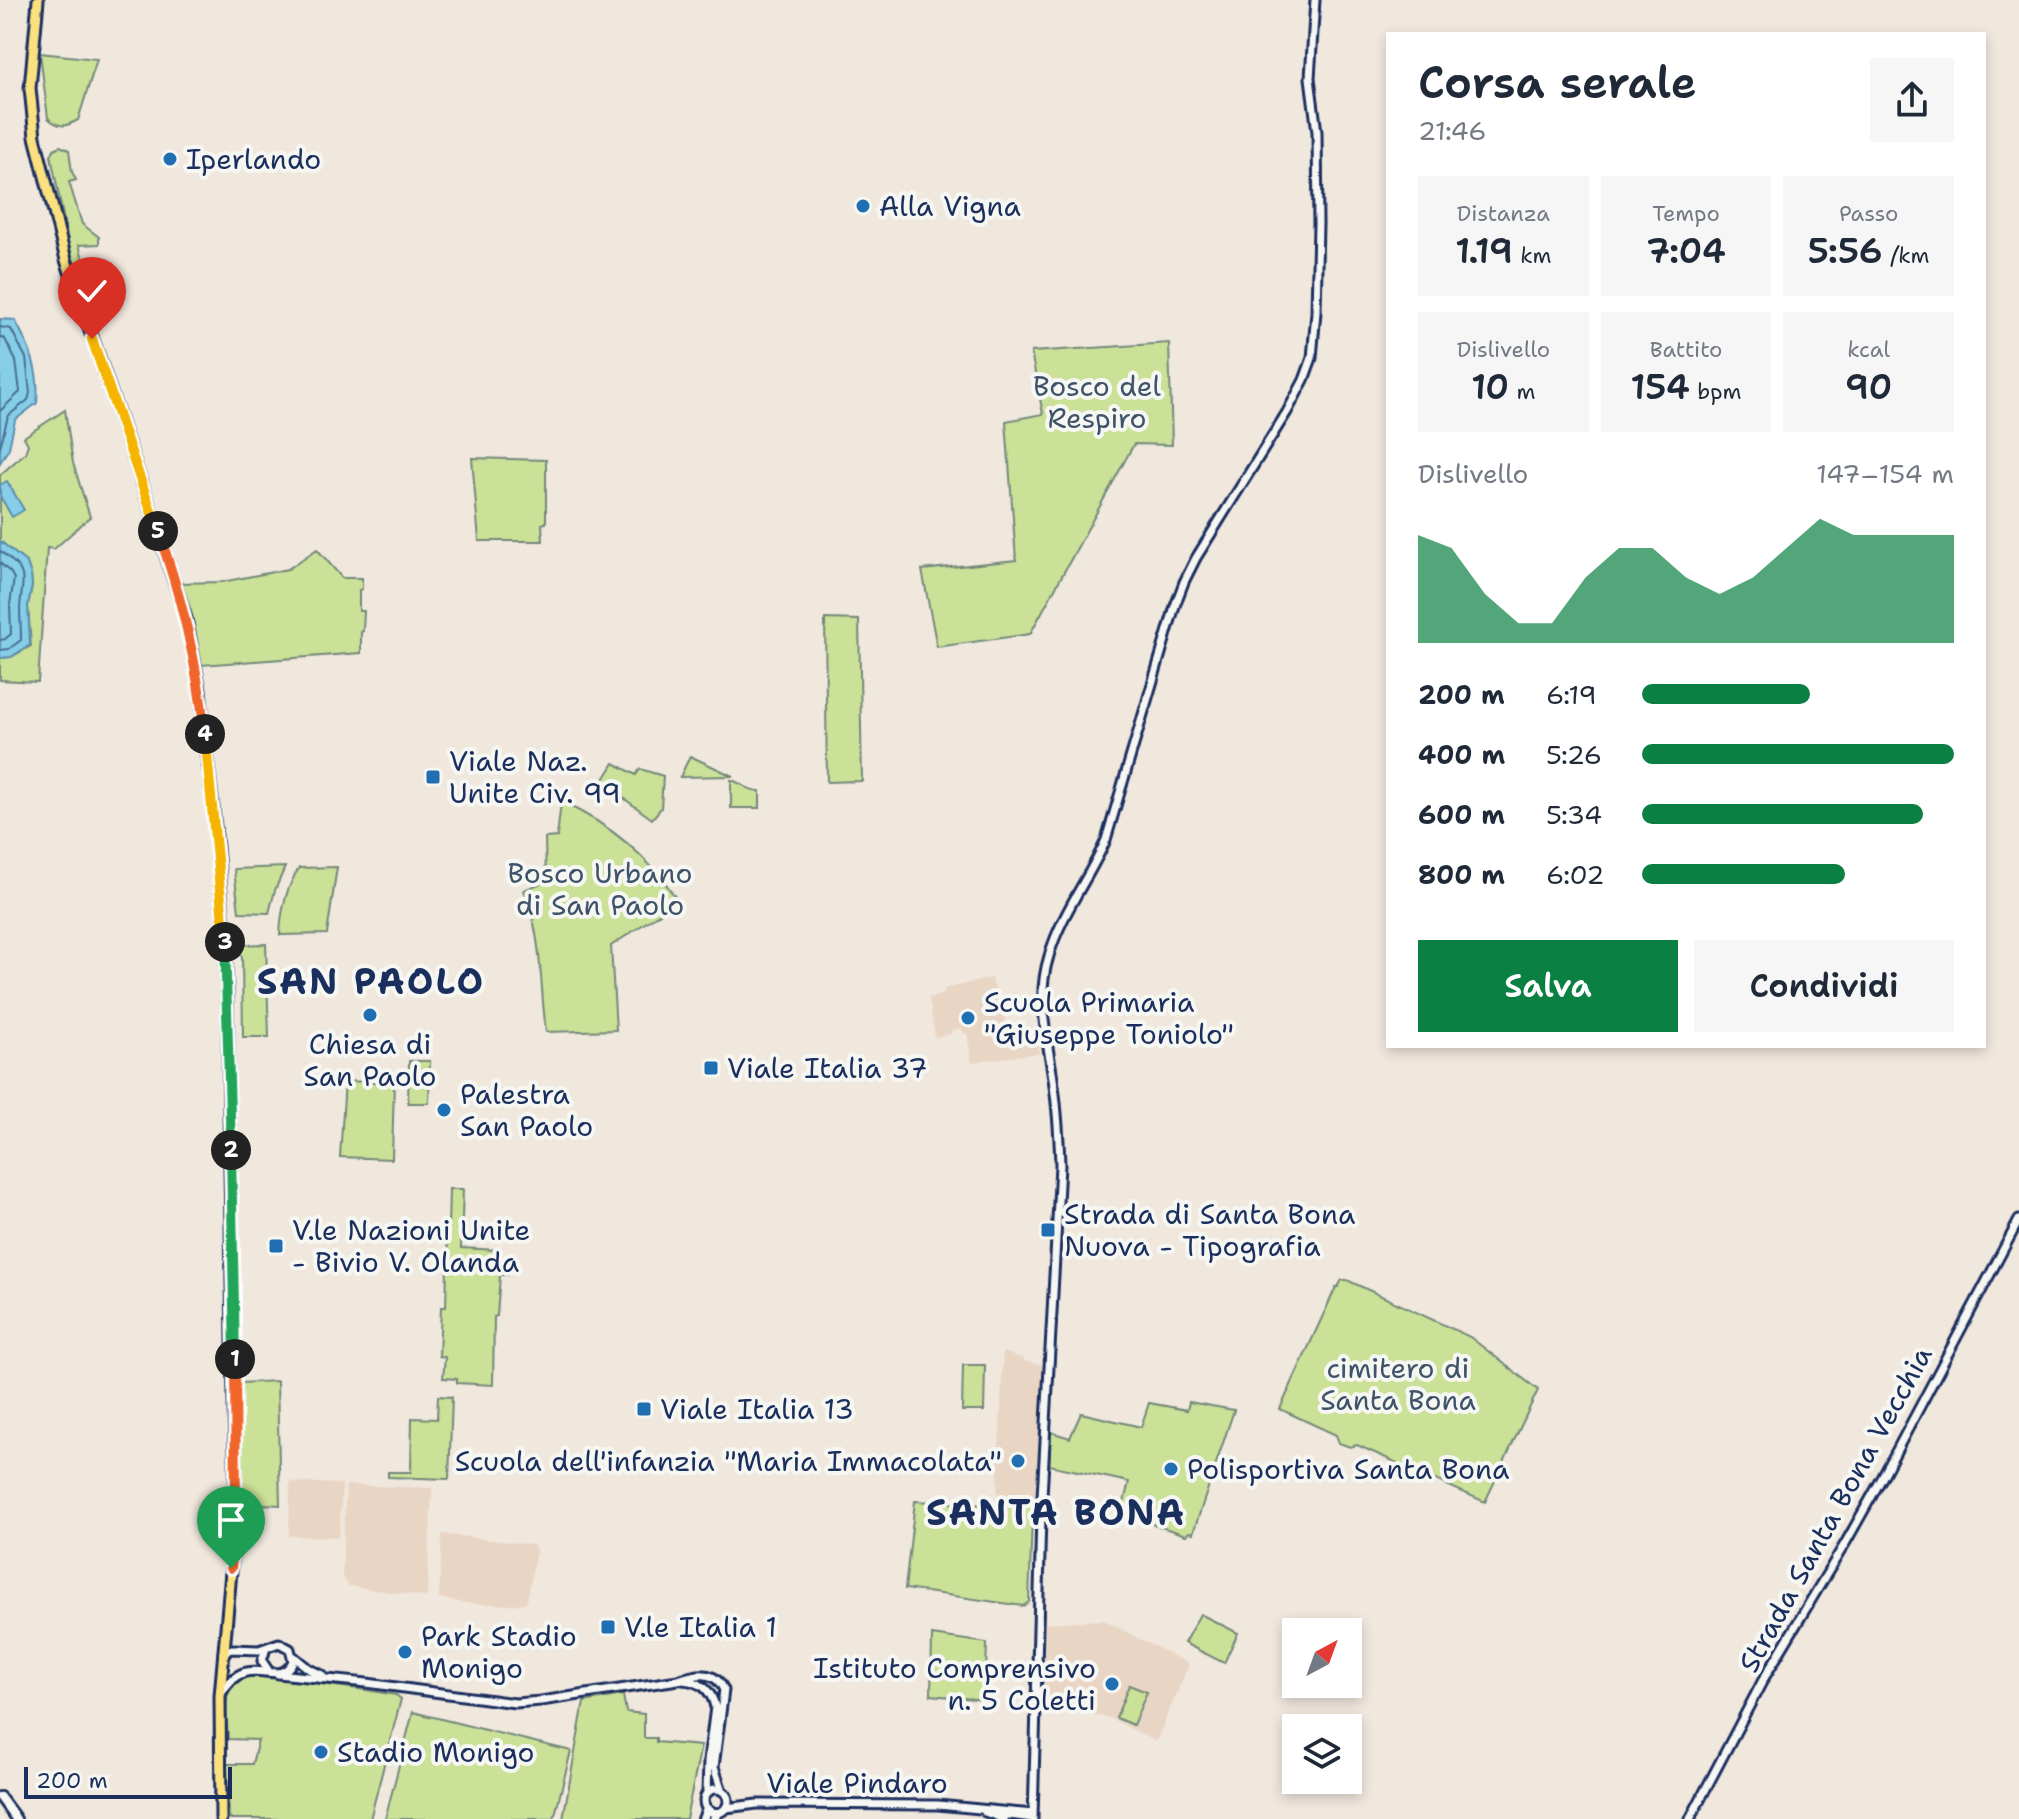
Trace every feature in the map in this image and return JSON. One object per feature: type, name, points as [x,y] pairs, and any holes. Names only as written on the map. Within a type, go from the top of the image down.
[{"type":"main road","points":[[38,0],[30,88],[35,137],[66,260],[186,618],[200,690],[217,851],[227,991],[236,1515],[220,1696],[221,1819]]},
{"type":"main road","points":[[0,1797],[16,1819]]},
{"type":"main road","points":[[703,1819],[707,1809]]},
{"type":"street","points":[[1033,1817],[1041,1515],[1060,1165],[1058,1116],[1042,1018],[1044,975],[1053,943],[1106,840],[1184,582],[1287,412],[1310,364],[1316,312],[1319,216],[1317,132],[1310,78],[1315,0]]},
{"type":"street","name":"Strada Santa Bona Vecchia","points":[[1690,1819],[1774,1662],[1882,1478],[2019,1220]]},
{"type":"street","points":[[226,1628],[232,1640],[243,1649]]},
{"type":"street","points":[[223,1653],[232,1649],[254,1651],[274,1643],[283,1644],[309,1669],[332,1679]]},
{"type":"street","points":[[266,1648],[262,1661],[274,1673],[288,1670],[293,1656]]},
{"type":"street","points":[[220,1696],[228,1683],[243,1671],[250,1670],[515,1703],[705,1674],[718,1679],[724,1690],[714,1767],[725,1794],[726,1808],[715,1816],[707,1809],[704,1799],[715,1707],[712,1696],[700,1683],[678,1680]]},
{"type":"street","points":[[707,1793],[714,1789],[725,1794]]},
{"type":"street","points":[[1014,1811],[1026,1804],[1034,1792]]},
{"type":"street","name":"Viale Pindaro","points":[[725,1794],[749,1804]]},
{"type":"street","name":"Viale Pindaro","points":[[726,1808],[749,1804],[963,1806],[1014,1811],[1033,1817]]},
{"type":"street","name":"Viale Pindaro","points":[[963,1806],[1004,1819]]},
{"type":"street","name":"Viale Pindaro","points":[[991,1814],[1033,1817]]},
{"type":"shaded area","name":"Scuola Primaria \"Giuseppe Toniolo\"","points":[[991,978],[1006,1022],[1035,1028],[1040,1053],[972,1062],[967,1034],[962,1028],[935,1037],[929,998],[944,994],[944,989]]},
{"type":"shaded area","name":"Scuola dell'infanzia \"Maria Immacolata\"","points":[[1003,1352],[1043,1365],[1035,1504],[997,1503]]},
{"type":"shaded area","points":[[291,1482],[342,1484],[339,1537],[289,1536]]},
{"type":"shaded area","points":[[346,1485],[432,1488],[427,1597],[349,1586],[345,1581],[342,1576]]},
{"type":"shaded area","points":[[442,1534],[534,1545],[536,1551],[527,1601],[510,1605],[465,1603],[439,1598]]},
{"type":"shaded area","name":"Istituto Comprensivo n. 5 Coletti","points":[[1103,1620],[1189,1664],[1156,1742],[1103,1716],[1042,1704],[1046,1623]]},
{"type":"green space","points":[[40,53],[97,59],[78,120],[62,125],[48,118]]},
{"type":"green space","points":[[60,146],[69,150],[76,180],[69,182],[82,224],[99,237],[99,244],[79,245],[88,275],[78,275],[68,241],[51,156],[54,149]]},
{"type":"green space","name":"Bosco del Respiro","points":[[1169,343],[1172,445],[1134,444],[1030,634],[937,647],[922,570],[1016,560],[1006,421],[1043,414],[1031,352]]},
{"type":"green space","points":[[65,410],[73,463],[90,517],[54,549],[47,548],[38,682],[0,680],[0,658],[11,657],[31,646],[28,605],[32,586],[27,563],[0,541],[0,475],[25,453],[28,444],[24,437]]},
{"type":"green space","points":[[472,458],[546,460],[543,541],[479,541]]},
{"type":"green space","points":[[317,549],[342,578],[362,578],[362,589],[359,590],[359,611],[364,611],[361,653],[201,665],[180,583],[222,582],[288,569]]},
{"type":"green space","points":[[825,619],[859,620],[862,781],[827,782]]},
{"type":"green space","points":[[690,756],[733,776],[680,777]]},
{"type":"green space","points":[[614,763],[636,775],[640,769],[663,776],[661,808],[652,819],[619,792],[601,784]]},
{"type":"green space","points":[[731,780],[760,791],[760,808],[731,808]]},
{"type":"green space","name":"Bosco Urbano di San Paolo","points":[[561,802],[596,820],[627,842],[654,869],[678,901],[611,946],[616,1030],[546,1032],[537,942],[524,890],[546,881],[545,838],[557,837]]},
{"type":"green space","points":[[285,867],[269,913],[239,912],[234,869]]},
{"type":"green space","points":[[337,867],[327,934],[280,935],[285,900],[299,868]]},
{"type":"green space","points":[[266,944],[269,1037],[243,1037],[242,957],[236,945]]},
{"type":"green space","points":[[409,1061],[430,1061],[429,1103],[408,1103]]},
{"type":"green space","points":[[345,1081],[394,1083],[392,1159],[340,1157]]},
{"type":"green space","points":[[449,1189],[463,1189],[461,1248],[498,1250],[498,1260],[510,1261],[508,1275],[500,1275],[497,1316],[494,1317],[493,1385],[457,1383],[457,1379],[443,1378],[445,1357],[439,1356],[441,1307],[446,1307]]},
{"type":"green space","name":"cimitero di Santa Bona","points":[[1342,1280],[1470,1337],[1538,1390],[1485,1502],[1357,1445],[1350,1447],[1339,1443],[1336,1435],[1280,1409]]},
{"type":"green space","points":[[963,1365],[985,1365],[984,1411],[962,1411]]},
{"type":"green space","points":[[277,1381],[280,1505],[242,1503],[240,1383]]},
{"type":"green space","points":[[438,1396],[452,1397],[449,1479],[388,1477],[388,1472],[411,1472],[412,1418],[437,1419]]},
{"type":"green space","points":[[1189,1402],[1234,1410],[1193,1533],[1186,1535],[1121,1514],[1129,1482],[1049,1465],[1051,1432],[1070,1438],[1081,1413],[1141,1427],[1149,1403],[1187,1410]]},
{"type":"green space","points":[[915,1501],[1035,1504],[1029,1602],[1023,1606],[905,1589]]},
{"type":"green space","points":[[1200,1614],[1238,1633],[1224,1663],[1184,1643]]},
{"type":"green space","points":[[932,1635],[987,1643],[985,1700],[931,1695]]},
{"type":"green space","name":"Stadio Monigo","points":[[252,1675],[366,1690],[396,1695],[401,1699],[370,1819],[229,1819],[227,1764],[252,1764],[258,1740],[228,1739],[227,1700],[234,1683]]},
{"type":"green space","points":[[1129,1685],[1147,1692],[1133,1725],[1116,1718]]},
{"type":"green space","points":[[623,1695],[626,1712],[644,1714],[644,1738],[701,1746],[686,1819],[563,1819],[584,1702]]},
{"type":"green space","points":[[413,1712],[571,1751],[554,1819],[385,1819]]},
{"type":"water","points":[[0,319],[15,320],[33,360],[38,391],[37,403],[15,420],[9,448],[0,463]]},
{"type":"water","points":[[7,481],[24,510],[12,517],[0,496],[0,485]]},
{"type":"water","points":[[0,541],[27,563],[32,586],[28,605],[30,645],[11,657],[0,658]]},
{"type":"place","name":"Iperlando","points":[[170,159]]},
{"type":"place","name":"Alla Vigna","points":[[863,206]]},
{"type":"place","name":"Viale Naz. Unite Civ. 99","points":[[433,777]]},
{"type":"place","name":"Chiesa di San Paolo","points":[[370,1015]]},
{"type":"place","name":"Scuola Primaria \"Giuseppe Toniolo\"","points":[[968,1018]]},
{"type":"place","name":"Viale Italia 37","points":[[711,1068]]},
{"type":"place","name":"Palestra San Paolo","points":[[444,1110]]},
{"type":"place","name":"Strada di Santa Bona Nuova - Tipografia","points":[[1048,1230]]},
{"type":"place","name":"V.le Nazioni Unite - Bivio V. Olanda","points":[[276,1246]]},
{"type":"place","name":"Viale Italia 13","points":[[644,1409]]},
{"type":"place","name":"Scuola dell'infanzia \"Maria Immacolata\"","points":[[1018,1461]]},
{"type":"place","name":"Polisportiva Santa Bona","points":[[1171,1469]]},
{"type":"place","name":"V.le Italia 1","points":[[608,1627]]},
{"type":"place","name":"Park Stadio Monigo","points":[[405,1652]]},
{"type":"place","name":"Istituto Comprensivo n. 5 Coletti","points":[[1112,1684]]},
{"type":"place","name":"Stadio Monigo","points":[[321,1752]]},
{"type":"district","name":"SAN PAOLO","points":[[371,981]]},
{"type":"district","name":"SANTA BONA","points":[[1056,1512]]},
{"type":"route","points":[[92,339],[186,618],[200,690],[216,836],[227,991],[236,1515],[231,1568]]}]
